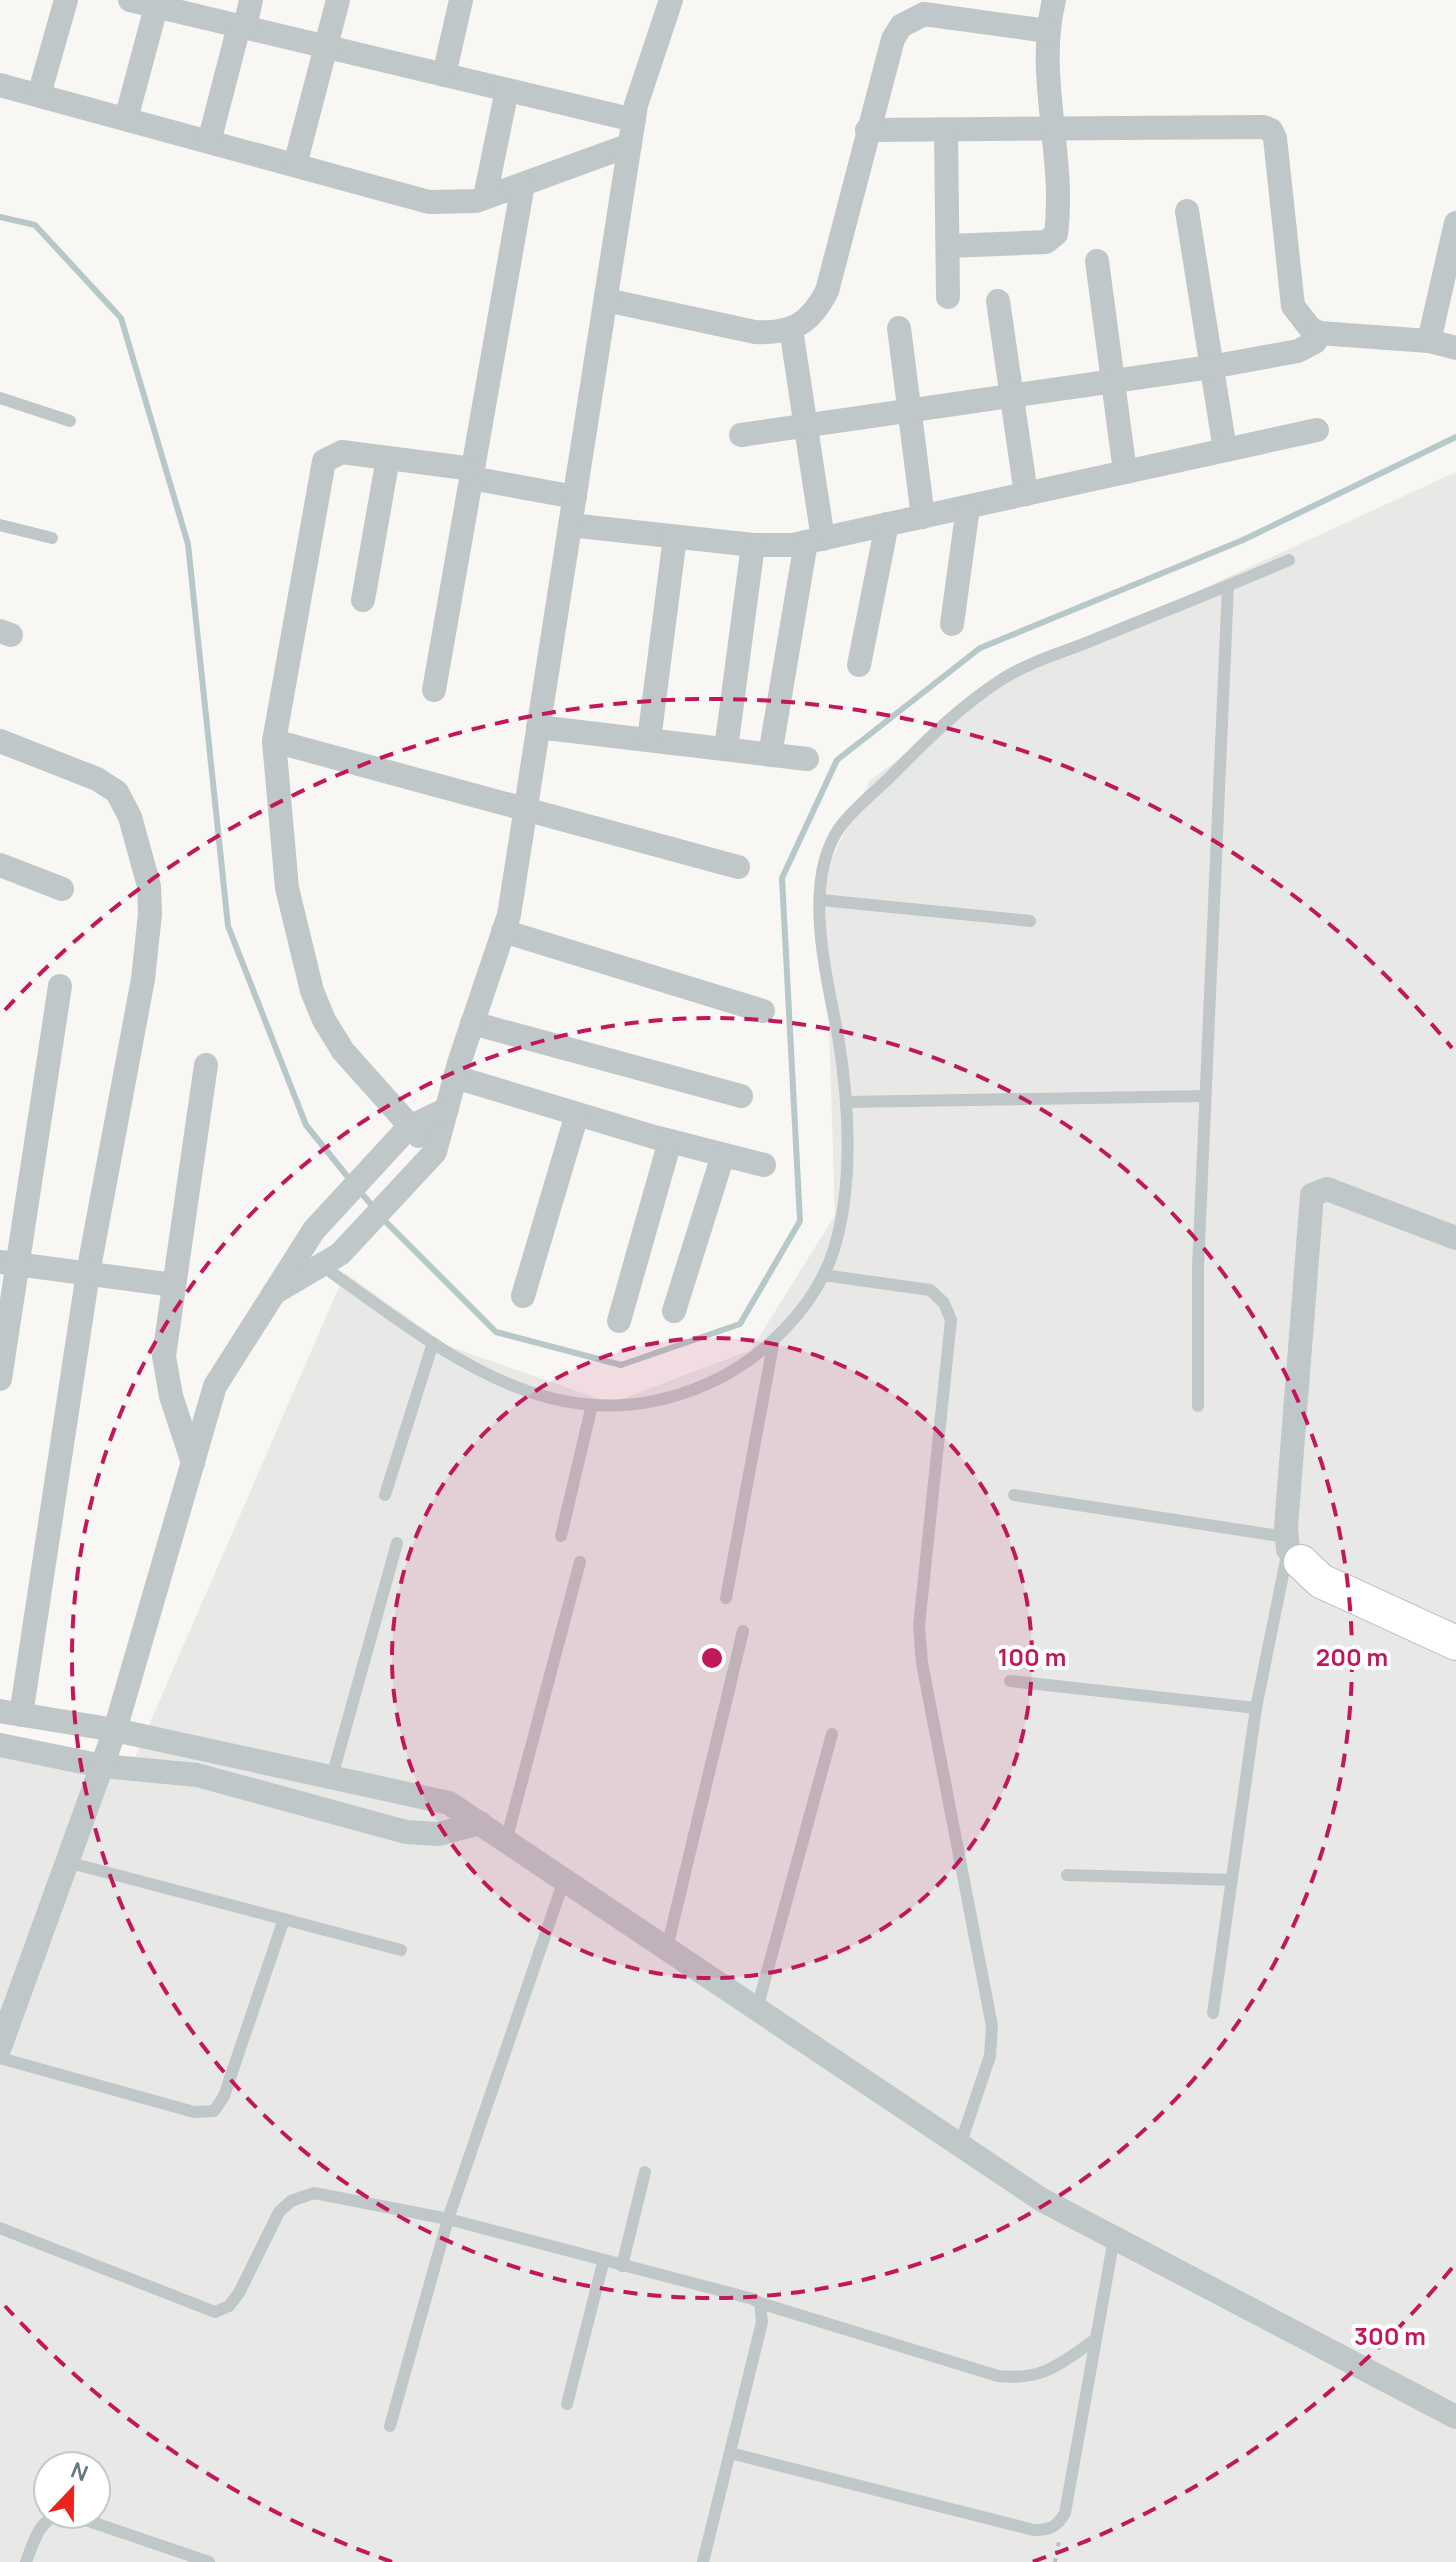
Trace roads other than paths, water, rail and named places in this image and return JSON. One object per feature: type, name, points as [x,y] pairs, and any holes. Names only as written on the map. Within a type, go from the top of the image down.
[{"type":"street","points":[[39,95],[66,0]]},
{"type":"street","points":[[130,0],[157,3],[242,27],[634,120]]},
{"type":"street","points":[[209,142],[251,0]]},
{"type":"street","points":[[295,165],[338,0]]},
{"type":"street","points":[[444,75],[461,0]]},
{"type":"street","points":[[274,1293],[331,1259],[435,1152],[455,1077],[503,931],[526,807],[634,120],[671,0]]},
{"type":"street","points":[[948,246],[1046,242],[1056,234],[1054,131],[1047,31],[1054,0]]},
{"type":"street","points":[[126,119],[157,3]]},
{"type":"street","points":[[606,300],[755,332],[779,333],[801,327],[816,312],[827,291],[893,39],[913,17],[939,15],[1047,31]]},
{"type":"street","points":[[0,85],[429,202],[453,204],[485,197],[630,145]]},
{"type":"street","points":[[485,197],[507,90]]},
{"type":"street","points":[[867,130],[1054,131],[1263,127],[1271,130],[1293,306],[1310,328],[1319,333],[1429,341],[1456,348]]},
{"type":"street","points":[[946,130],[948,297]]},
{"type":"street","points":[[434,690],[523,184]]},
{"type":"street","points":[[1187,211],[1225,450]]},
{"type":"street","points":[[1429,341],[1456,223]]},
{"type":"street","points":[[1097,261],[1125,472]]},
{"type":"street","points":[[998,301],[1026,494]]},
{"type":"street","points":[[899,328],[923,517]]},
{"type":"street","points":[[770,755],[815,540],[806,428],[791,329]]},
{"type":"street","points":[[741,435],[1211,367],[1298,351],[1315,342],[1319,333]]},
{"type":"street","points":[[570,525],[753,545],[815,540],[1317,430]]},
{"type":"street","points":[[435,1152],[343,1051],[324,1020],[312,991],[287,888],[274,741],[319,471],[324,461],[342,452],[472,474],[575,497]]},
{"type":"street","points":[[363,600],[388,458]]},
{"type":"street","points":[[952,624],[968,507]]},
{"type":"street","points":[[859,665],[887,524]]},
{"type":"street","points":[[649,740],[675,537]]},
{"type":"street","points":[[726,749],[753,545]]},
{"type":"street","points":[[538,727],[807,759]]},
{"type":"street","points":[[0,741],[97,779],[117,792],[130,817],[149,886],[143,979],[11,1713],[115,1730],[449,1803],[1042,2200],[1456,2417]]},
{"type":"street","points":[[274,741],[738,867]]},
{"type":"street","points":[[0,865],[62,889]]},
{"type":"street","points":[[503,931],[763,1011]]},
{"type":"street","points":[[0,1379],[10,1264],[60,986]]},
{"type":"street","points":[[472,1023],[741,1096]]},
{"type":"street","points":[[193,1463],[165,1372],[174,1285],[206,1065]]},
{"type":"street","points":[[455,1077],[670,1141],[764,1165]]},
{"type":"street","points":[[0,2047],[115,1730],[215,1386],[314,1230],[393,1148],[409,1127],[447,1109]]},
{"type":"street","points":[[523,1296],[577,1114]]},
{"type":"street","points":[[619,1321],[670,1141]]},
{"type":"street","points":[[674,1311],[723,1155]]},
{"type":"street","points":[[1456,1238],[1327,1189],[1312,1195],[1292,1550],[1321,1581],[1456,1643]]},
{"type":"street","points":[[10,1264],[174,1285]]},
{"type":"street","points":[[1292,1550],[1456,1618]]},
{"type":"street","points":[[0,1745],[102,1766],[197,1775],[406,1832],[439,1834],[480,1823]]},
{"type":"lane","points":[[0,398],[70,421]]},
{"type":"lane","points":[[0,525],[52,538]]},
{"type":"lane","points":[[331,1259],[433,1343],[495,1380],[527,1394],[592,1405],[676,1398],[733,1373],[774,1340],[823,1275],[835,1248],[841,1209],[846,1102],[823,958],[821,900],[824,859],[841,826],[941,726],[1008,675],[1289,560]]},
{"type":"lane","points":[[1198,1406],[1196,1363],[1205,1096],[1228,586]]},
{"type":"lane","points":[[821,900],[1030,921]]},
{"type":"lane","points":[[846,1102],[1205,1096]]},
{"type":"lane","points":[[823,1275],[930,1290],[944,1303],[951,1320],[919,1626],[922,1663],[992,2026],[990,2056],[960,2145]]},
{"type":"lane","points":[[726,1598],[774,1340]]},
{"type":"lane","points":[[385,1495],[433,1343]]},
{"type":"lane","points":[[561,1536],[592,1405]]},
{"type":"lane","points":[[1014,1495],[1292,1550],[1256,1708],[1213,2013]]},
{"type":"lane","points":[[332,1777],[397,1543]]},
{"type":"lane","points":[[506,1841],[580,1562]]},
{"type":"lane","points":[[667,1948],[743,1631]]},
{"type":"lane","points":[[1010,1681],[1256,1708]]},
{"type":"lane","points":[[757,2009],[832,1734]]},
{"type":"lane","points":[[67,1862],[401,1950]]},
{"type":"lane","points":[[1067,1875],[1232,1880]]},
{"type":"lane","points":[[390,2426],[448,2219],[564,1880]]},
{"type":"lane","points":[[0,2058],[194,2112],[214,2111],[224,2096],[284,1919]]},
{"type":"lane","points":[[622,2266],[645,2172]]},
{"type":"lane","points":[[0,2228],[215,2312],[229,2306],[239,2293],[279,2212],[291,2201],[314,2193],[324,2194],[448,2219],[760,2303],[1008,2377],[1035,2377],[1096,2339]]},
{"type":"lane","points":[[730,2453],[948,2509],[1048,2530],[1059,2524],[1065,2513],[1114,2238]]},
{"type":"lane","points":[[567,2404],[603,2263]]},
{"type":"lane","points":[[703,2562],[762,2322],[760,2303]]},
{"type":"lane","points":[[112,2529],[209,2562]]},
{"type":"lane","points":[[26,2562],[40,2530]]},
{"type":"waterway","points":[[0,217],[35,225],[121,318],[188,544],[228,926],[306,1125],[351,1181]]},
{"type":"waterway","points":[[381,1217],[496,1332],[621,1365],[740,1324],[800,1221],[782,878],[837,760],[980,648],[1243,540],[1456,437]]},
{"type":"waterway","points":[[358,1189],[374,1208]]}]
